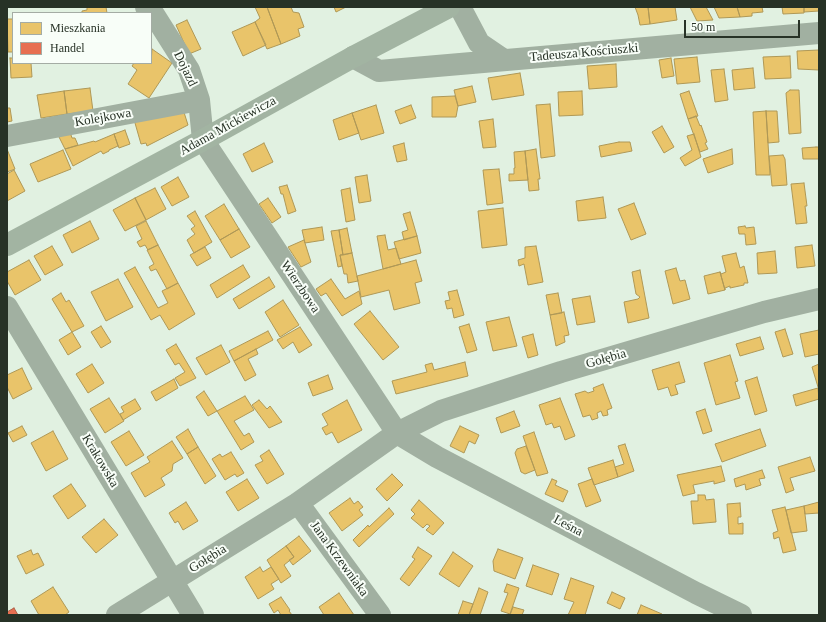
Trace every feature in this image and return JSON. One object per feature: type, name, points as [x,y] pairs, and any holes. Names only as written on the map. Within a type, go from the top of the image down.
[{"type":"main road","name":"Adama Mickiewicza","points":[[7,245],[203,140],[353,57],[449,7]]},
{"type":"street","points":[[460,7],[479,43],[504,60]]},
{"type":"street","name":"Dojazd","points":[[152,12],[189,70],[199,100],[203,140]]},
{"type":"street","name":"Tadeusza Kościuszki","points":[[353,57],[379,71],[819,33]]},
{"type":"street","name":"Kolejkowa","points":[[7,136],[199,100]]},
{"type":"street","name":"Wierzbowa","points":[[203,140],[397,433]]},
{"type":"street","name":"Gołębia","points":[[117,615],[298,503],[397,433],[441,411],[561,372],[764,312],[819,299]]},
{"type":"street","name":"Krakowska","points":[[7,307],[193,615]]},
{"type":"street","name":"Leśna","points":[[397,433],[432,454],[740,615]]},
{"type":"street","name":"Jana Krzewniaka","points":[[298,503],[380,615]]},
{"type":"building: Mieszkania","points":[[87,7],[106,7],[107,12],[82,12],[87,10]]},
{"type":"building: Mieszkania","points":[[255,7],[267,7],[281,44],[267,49],[255,22],[260,18]]},
{"type":"building: Mieszkania","points":[[267,7],[291,7],[293,12],[299,13],[304,27],[298,29],[300,36],[281,44]]},
{"type":"building: Mieszkania","points":[[334,7],[346,7],[336,12]]},
{"type":"building: Mieszkania","points":[[635,7],[648,7],[650,24],[640,25]]},
{"type":"building: Mieszkania","points":[[648,7],[675,7],[677,20],[650,24]]},
{"type":"building: Mieszkania","points":[[690,7],[706,7],[713,20],[697,21]]},
{"type":"building: Mieszkania","points":[[714,7],[737,7],[740,17],[719,18]]},
{"type":"building: Mieszkania","points":[[737,7],[762,7],[763,12],[752,13],[752,16],[740,17]]},
{"type":"building: Mieszkania","points":[[782,7],[804,7],[804,13],[783,14]]},
{"type":"building: Mieszkania","points":[[804,7],[819,7],[819,11],[804,12]]},
{"type":"building: Mieszkania","points":[[7,19],[12,19],[12,52],[8,52]]},
{"type":"building: Mieszkania","points":[[187,20],[201,49],[189,54],[176,25]]},
{"type":"building: Mieszkania","points":[[255,22],[266,45],[243,56],[232,32]]},
{"type":"building: Mieszkania","points":[[152,49],[172,63],[149,98],[128,84],[137,70],[132,66],[133,64],[152,64]]},
{"type":"building: Mieszkania","points":[[819,50],[819,70],[798,69],[797,51]]},
{"type":"building: Mieszkania","points":[[790,56],[791,78],[765,79],[763,57]]},
{"type":"building: Mieszkania","points":[[697,57],[700,82],[677,84],[674,59]]},
{"type":"building: Mieszkania","points":[[10,58],[12,58],[12,64],[31,64],[32,77],[11,78]]},
{"type":"building: Mieszkania","points":[[671,58],[674,76],[662,78],[659,60]]},
{"type":"building: Mieszkania","points":[[616,64],[617,87],[589,89],[587,66]]},
{"type":"building: Mieszkania","points":[[753,68],[755,88],[734,90],[732,70]]},
{"type":"building: Mieszkania","points":[[724,69],[728,100],[715,102],[711,70]]},
{"type":"building: Mieszkania","points":[[520,73],[524,95],[492,100],[488,78]]},
{"type":"building: Mieszkania","points":[[472,86],[476,102],[458,106],[454,90]]},
{"type":"building: Mieszkania","points":[[90,88],[93,111],[67,114],[64,91]]},
{"type":"building: Mieszkania","points":[[790,90],[799,90],[801,133],[789,134],[786,93]]},
{"type":"building: Mieszkania","points":[[64,91],[67,114],[41,118],[37,95]]},
{"type":"building: Mieszkania","points":[[582,91],[583,115],[559,116],[558,92]]},
{"type":"building: Mieszkania","points":[[689,91],[698,116],[688,119],[680,94]]},
{"type":"building: Mieszkania","points":[[455,96],[458,106],[456,117],[432,117],[432,97]]},
{"type":"building: Mieszkania","points":[[550,104],[555,156],[541,158],[536,105]]},
{"type":"building: Mieszkania","points":[[376,105],[384,133],[361,140],[352,113]]},
{"type":"building: Mieszkania","points":[[411,105],[416,118],[400,124],[395,111]]},
{"type":"building: Mieszkania","points":[[182,106],[188,125],[147,146],[146,143],[141,144],[133,116]]},
{"type":"building: Mieszkania","points":[[7,108],[10,108],[12,121],[7,122]]},
{"type":"building: Mieszkania","points":[[766,111],[770,175],[756,175],[753,112]]},
{"type":"building: Mieszkania","points":[[766,111],[777,111],[779,142],[768,143]]},
{"type":"building: Mieszkania","points":[[352,113],[359,133],[339,140],[333,120]]},
{"type":"building: Mieszkania","points":[[696,116],[700,126],[701,125],[708,149],[700,152],[688,119]]},
{"type":"building: Mieszkania","points":[[493,119],[496,147],[483,148],[479,121]]},
{"type":"building: Mieszkania","points":[[662,126],[674,147],[664,153],[652,132]]},
{"type":"building: Mieszkania","points":[[69,129],[72,138],[75,138],[78,145],[65,149],[56,131]]},
{"type":"building: Mieszkania","points":[[125,130],[130,144],[119,148],[114,134]]},
{"type":"building: Mieszkania","points":[[114,134],[118,146],[103,154],[101,151],[73,166],[65,149],[94,141],[95,142]]},
{"type":"building: Mieszkania","points":[[694,134],[701,157],[685,166],[680,158],[692,150],[687,136]]},
{"type":"building: Mieszkania","points":[[619,142],[630,142],[632,151],[601,157],[599,146]]},
{"type":"building: Mieszkania","points":[[264,143],[273,162],[252,172],[243,154]]},
{"type":"building: Mieszkania","points":[[404,143],[407,160],[397,162],[393,146]]},
{"type":"building: Mieszkania","points":[[819,147],[819,159],[803,159],[802,148]]},
{"type":"building: Mieszkania","points":[[7,149],[15,169],[7,172]]},
{"type":"building: Mieszkania","points":[[536,149],[540,179],[538,179],[539,190],[529,191],[525,151]]},
{"type":"building: Mieszkania","points":[[732,149],[733,164],[708,173],[703,159]]},
{"type":"building: Mieszkania","points":[[63,150],[71,169],[38,182],[30,164]]},
{"type":"building: Mieszkania","points":[[525,151],[528,180],[509,181],[509,174],[514,174],[514,152]]},
{"type":"building: Mieszkania","points":[[783,155],[785,159],[787,185],[772,186],[769,156]]},
{"type":"building: Mieszkania","points":[[499,169],[503,203],[487,205],[483,170]]},
{"type":"building: Mieszkania","points":[[14,170],[25,191],[7,201],[7,174]]},
{"type":"building: Mieszkania","points":[[367,175],[371,201],[359,203],[355,177]]},
{"type":"building: Mieszkania","points":[[178,177],[189,197],[172,206],[161,187]]},
{"type":"building: Mieszkania","points":[[804,183],[807,206],[805,206],[807,223],[796,224],[791,184]]},
{"type":"building: Mieszkania","points":[[287,185],[296,211],[288,214],[283,194],[281,194],[279,187]]},
{"type":"building: Mieszkania","points":[[155,188],[166,209],[146,220],[135,198]]},
{"type":"building: Mieszkania","points":[[350,188],[355,220],[346,222],[341,190]]},
{"type":"building: Mieszkania","points":[[603,197],[606,218],[578,221],[576,201]]},
{"type":"building: Mieszkania","points":[[135,198],[146,220],[125,231],[113,210]]},
{"type":"building: Mieszkania","points":[[268,198],[281,217],[272,223],[259,204]]},
{"type":"building: Mieszkania","points":[[634,203],[646,234],[631,240],[618,209]]},
{"type":"building: Mieszkania","points":[[224,204],[239,229],[220,240],[205,216]]},
{"type":"building: Mieszkania","points":[[503,208],[507,245],[482,248],[478,211]]},
{"type":"building: Mieszkania","points":[[195,211],[212,242],[194,253],[187,240],[195,234],[191,229],[195,226],[187,216]]},
{"type":"building: Mieszkania","points":[[410,212],[417,236],[404,240],[402,232],[408,230],[403,214]]},
{"type":"building: Mieszkania","points":[[90,221],[99,239],[72,253],[63,235]]},
{"type":"building: Mieszkania","points":[[146,221],[158,245],[148,250],[145,245],[140,247],[137,242],[142,239],[136,226]]},
{"type":"building: Mieszkania","points":[[745,226],[746,228],[754,227],[756,244],[746,245],[745,234],[739,234],[738,227]]},
{"type":"building: Mieszkania","points":[[322,227],[324,240],[305,243],[302,230]]},
{"type":"building: Mieszkania","points":[[347,228],[352,253],[343,255],[339,230]]},
{"type":"building: Mieszkania","points":[[239,229],[250,247],[231,258],[220,240]]},
{"type":"building: Mieszkania","points":[[339,230],[343,255],[340,255],[342,266],[338,267],[331,231]]},
{"type":"building: Mieszkania","points":[[385,235],[388,250],[396,248],[401,264],[383,269],[377,236]]},
{"type":"building: Mieszkania","points":[[417,236],[421,253],[399,259],[394,242]]},
{"type":"building: Mieszkania","points":[[304,240],[311,262],[301,267],[288,247]]},
{"type":"building: Mieszkania","points":[[158,245],[178,283],[167,289],[156,269],[151,271],[149,267],[154,264],[147,250]]},
{"type":"building: Mieszkania","points":[[812,245],[815,266],[797,268],[795,247]]},
{"type":"building: Mieszkania","points":[[52,246],[63,265],[45,275],[34,256]]},
{"type":"building: Mieszkania","points":[[536,246],[543,282],[528,285],[524,264],[519,266],[518,260],[525,258],[525,247]]},
{"type":"building: Mieszkania","points":[[205,247],[211,258],[197,266],[190,255]]},
{"type":"building: Mieszkania","points":[[775,251],[777,273],[758,274],[757,253]]},
{"type":"building: Mieszkania","points":[[352,253],[358,281],[348,283],[347,274],[344,274],[340,255]]},
{"type":"building: Mieszkania","points":[[736,253],[740,268],[744,266],[748,283],[730,288],[730,286],[725,288],[725,290],[720,272],[721,274],[726,272],[722,256]]},
{"type":"building: Mieszkania","points":[[29,260],[41,280],[15,295],[7,281],[7,272]]},
{"type":"building: Mieszkania","points":[[416,260],[422,281],[415,283],[420,303],[394,310],[389,290],[361,297],[357,276]]},
{"type":"building: Mieszkania","points":[[243,265],[250,277],[217,298],[210,285]]},
{"type":"building: Mieszkania","points":[[135,267],[158,308],[168,303],[162,291],[178,283],[195,314],[169,330],[160,315],[151,320],[124,273]]},
{"type":"building: Mieszkania","points":[[676,268],[680,281],[685,280],[690,299],[673,304],[665,271]]},
{"type":"building: Mieszkania","points":[[640,270],[649,318],[628,323],[624,302],[638,299],[640,297],[636,294],[632,272]]},
{"type":"building: Mieszkania","points":[[720,272],[725,290],[708,294],[704,276]]},
{"type":"building: Mieszkania","points":[[269,277],[275,287],[239,309],[233,299]]},
{"type":"building: Mieszkania","points":[[118,279],[133,307],[106,321],[91,292]]},
{"type":"building: Mieszkania","points":[[331,279],[345,299],[359,291],[362,304],[342,316],[326,293],[321,296],[316,289]]},
{"type":"building: Mieszkania","points":[[457,290],[464,315],[454,318],[452,308],[447,309],[445,301],[450,300],[448,292]]},
{"type":"building: Mieszkania","points":[[61,293],[66,302],[69,300],[84,326],[72,332],[52,299]]},
{"type":"building: Mieszkania","points":[[558,293],[562,313],[550,315],[546,295]]},
{"type":"building: Mieszkania","points":[[590,296],[595,322],[577,325],[572,299]]},
{"type":"building: Mieszkania","points":[[283,300],[299,325],[280,337],[265,312]]},
{"type":"building: Mieszkania","points":[[370,311],[399,347],[383,360],[354,324]]},
{"type":"building: Mieszkania","points":[[564,312],[569,335],[564,336],[565,342],[556,346],[550,315]]},
{"type":"building: Mieszkania","points":[[509,317],[517,346],[493,351],[486,322]]},
{"type":"building: Mieszkania","points":[[469,324],[477,350],[467,353],[459,327]]},
{"type":"building: Mieszkania","points":[[101,326],[111,342],[101,348],[91,332]]},
{"type":"building: Mieszkania","points":[[300,327],[312,345],[299,353],[293,342],[283,349],[277,340]]},
{"type":"building: Mieszkania","points":[[785,329],[793,354],[783,357],[775,332]]},
{"type":"building: Mieszkania","points":[[819,330],[819,354],[805,357],[800,334]]},
{"type":"building: Mieszkania","points":[[268,331],[273,340],[234,361],[229,351]]},
{"type":"building: Mieszkania","points":[[72,332],[81,347],[68,355],[59,340]]},
{"type":"building: Mieszkania","points":[[533,334],[538,355],[528,358],[522,337]]},
{"type":"building: Mieszkania","points":[[760,337],[764,349],[740,356],[736,344]]},
{"type":"building: Mieszkania","points":[[176,344],[196,378],[180,386],[175,378],[185,372],[179,363],[175,365],[166,350]]},
{"type":"building: Mieszkania","points":[[221,345],[230,362],[206,375],[196,358]]},
{"type":"building: Mieszkania","points":[[256,349],[258,354],[248,359],[256,375],[245,381],[234,361]]},
{"type":"building: Mieszkania","points":[[730,355],[738,381],[735,382],[740,398],[716,405],[704,363]]},
{"type":"building: Mieszkania","points":[[465,362],[468,376],[396,394],[392,381],[427,372],[425,365],[432,363],[434,370]]},
{"type":"building: Mieszkania","points":[[679,362],[685,382],[675,385],[678,394],[671,396],[668,387],[658,390],[652,370]]},
{"type":"building: Mieszkania","points":[[92,364],[104,383],[88,393],[76,374]]},
{"type":"building: Mieszkania","points":[[819,364],[819,387],[818,387],[812,367]]},
{"type":"building: Mieszkania","points":[[22,368],[32,389],[13,399],[7,387],[7,375]]},
{"type":"building: Mieszkania","points":[[328,375],[333,389],[313,396],[308,383]]},
{"type":"building: Mieszkania","points":[[757,377],[767,411],[755,415],[745,381]]},
{"type":"building: Mieszkania","points":[[174,379],[178,388],[156,401],[151,392]]},
{"type":"building: Mieszkania","points":[[603,384],[612,408],[607,410],[608,415],[603,416],[601,411],[597,413],[598,418],[592,420],[590,415],[583,417],[575,394],[585,391],[588,393],[594,391],[593,388]]},
{"type":"building: Mieszkania","points":[[818,388],[819,399],[796,406],[793,395]]},
{"type":"building: Mieszkania","points":[[204,391],[217,411],[208,416],[196,397]]},
{"type":"building: Mieszkania","points":[[245,396],[254,410],[234,421],[244,436],[249,433],[254,442],[241,450],[217,411]]},
{"type":"building: Mieszkania","points":[[109,398],[124,421],[105,433],[90,409]]},
{"type":"building: Mieszkania","points":[[560,398],[575,436],[565,440],[560,426],[554,428],[552,423],[546,425],[539,405]]},
{"type":"building: Mieszkania","points":[[135,399],[141,409],[123,420],[120,414],[124,412],[121,407]]},
{"type":"building: Mieszkania","points":[[259,400],[267,409],[270,406],[282,422],[269,428],[252,405]]},
{"type":"building: Mieszkania","points":[[347,400],[362,430],[338,443],[332,432],[326,435],[322,428],[328,425],[322,414]]},
{"type":"building: Mieszkania","points":[[705,409],[712,431],[703,434],[696,412]]},
{"type":"building: Mieszkania","points":[[514,411],[520,426],[501,433],[496,418]]},
{"type":"building: Mieszkania","points":[[22,426],[27,435],[13,442],[8,433]]},
{"type":"building: Mieszkania","points":[[460,426],[479,435],[475,444],[469,441],[464,453],[450,446]]},
{"type":"building: Mieszkania","points":[[188,429],[198,447],[187,454],[176,437]]},
{"type":"building: Mieszkania","points":[[760,429],[766,446],[722,462],[715,444]]},
{"type":"building: Mieszkania","points":[[53,431],[68,459],[46,471],[31,443]]},
{"type":"building: Mieszkania","points":[[129,431],[144,455],[126,466],[111,442]]},
{"type":"building: Mieszkania","points":[[534,432],[548,473],[537,476],[523,436]]},
{"type":"building: Mieszkania","points":[[172,441],[183,458],[173,464],[172,471],[161,478],[165,485],[145,497],[131,473],[150,462],[147,457]]},
{"type":"building: Mieszkania","points":[[625,444],[634,471],[618,477],[615,467],[624,464],[618,446]]},
{"type":"building: Mieszkania","points":[[526,446],[535,470],[525,474],[521,472],[515,453],[517,449]]},
{"type":"building: Mieszkania","points":[[198,447],[216,476],[205,484],[187,454]]},
{"type":"building: Mieszkania","points":[[269,450],[284,474],[267,484],[255,465],[263,461],[260,456]]},
{"type":"building: Mieszkania","points":[[231,452],[244,473],[237,477],[235,474],[225,480],[212,459],[220,454],[222,457]]},
{"type":"building: Mieszkania","points":[[810,457],[815,471],[790,478],[794,490],[786,493],[778,467]]},
{"type":"building: Mieszkania","points":[[613,460],[618,477],[594,485],[588,468]]},
{"type":"building: Mieszkania","points":[[721,466],[725,481],[714,484],[714,481],[693,485],[695,493],[683,496],[677,475]]},
{"type":"building: Mieszkania","points":[[762,470],[765,478],[759,479],[761,485],[746,490],[745,484],[736,487],[734,479]]},
{"type":"building: Mieszkania","points":[[392,474],[403,485],[387,501],[376,489]]},
{"type":"building: Mieszkania","points":[[247,479],[259,498],[238,511],[226,492]]},
{"type":"building: Mieszkania","points":[[552,479],[557,481],[555,485],[568,491],[563,502],[545,494]]},
{"type":"building: Mieszkania","points":[[592,479],[601,501],[586,507],[578,484]]},
{"type":"building: Mieszkania","points":[[71,484],[86,506],[68,519],[53,496]]},
{"type":"building: Mieszkania","points":[[698,495],[705,495],[706,500],[714,499],[716,522],[693,524],[691,501],[698,501]]},
{"type":"building: Mieszkania","points":[[350,498],[354,504],[358,501],[363,507],[359,510],[363,515],[342,531],[329,513]]},
{"type":"building: Mieszkania","points":[[419,500],[444,523],[433,535],[426,530],[430,526],[427,524],[423,528],[411,518],[415,514],[411,510]]},
{"type":"building: Mieszkania","points":[[186,502],[198,521],[183,530],[178,521],[175,523],[169,513]]},
{"type":"building: Mieszkania","points":[[819,502],[819,513],[805,514],[804,506]]},
{"type":"building: Mieszkania","points":[[740,503],[741,517],[738,517],[738,524],[743,523],[743,534],[729,534],[727,504]]},
{"type":"building: Mieszkania","points":[[804,506],[807,531],[791,533],[786,510]]},
{"type":"building: Mieszkania","points":[[785,507],[796,550],[783,553],[779,537],[774,539],[773,533],[778,531],[772,510]]},
{"type":"building: Mieszkania","points":[[389,508],[394,514],[359,547],[353,540],[368,525],[369,527]]},
{"type":"building: Mieszkania","points":[[104,519],[118,535],[96,553],[82,537]]},
{"type":"building: Mieszkania","points":[[299,536],[311,551],[293,565],[289,560],[294,557],[286,546]]},
{"type":"building: Mieszkania","points":[[286,546],[294,557],[284,565],[291,576],[281,583],[267,560]]},
{"type":"building: Mieszkania","points":[[418,547],[432,556],[409,586],[400,579],[415,559],[412,557]]},
{"type":"building: Mieszkania","points":[[498,549],[523,558],[515,579],[494,571],[493,561]]},
{"type":"building: Mieszkania","points":[[31,550],[33,555],[38,553],[44,565],[26,574],[17,556]]},
{"type":"building: Mieszkania","points":[[453,552],[473,566],[459,587],[439,574]]},
{"type":"building: Mieszkania","points":[[533,565],[559,574],[552,595],[526,586]]},
{"type":"building: Mieszkania","points":[[260,567],[263,572],[271,567],[279,579],[271,584],[274,589],[258,599],[245,577]]},
{"type":"building: Mieszkania","points":[[571,578],[594,586],[585,615],[568,615],[574,602],[564,599]]},
{"type":"building: Mieszkania","points":[[507,584],[519,588],[510,614],[501,611],[508,593],[504,592]]},
{"type":"building: Mieszkania","points":[[53,587],[69,612],[65,615],[39,615],[31,601]]},
{"type":"building: Mieszkania","points":[[479,588],[488,592],[480,615],[469,615]]},
{"type":"building: Mieszkania","points":[[612,592],[625,598],[620,609],[607,603]]},
{"type":"building: Mieszkania","points":[[339,593],[354,615],[324,615],[319,607]]},
{"type":"building: Mieszkania","points":[[281,597],[292,615],[281,615],[278,610],[274,613],[269,604]]},
{"type":"building: Mieszkania","points":[[463,601],[473,604],[469,615],[458,615]]},
{"type":"building: Mieszkania","points":[[641,605],[662,614],[637,615]]},
{"type":"building: Mieszkania","points":[[513,607],[524,610],[522,615],[510,615]]},
{"type":"building: Handel","points":[[14,608],[18,615],[7,615],[7,612]]}]
